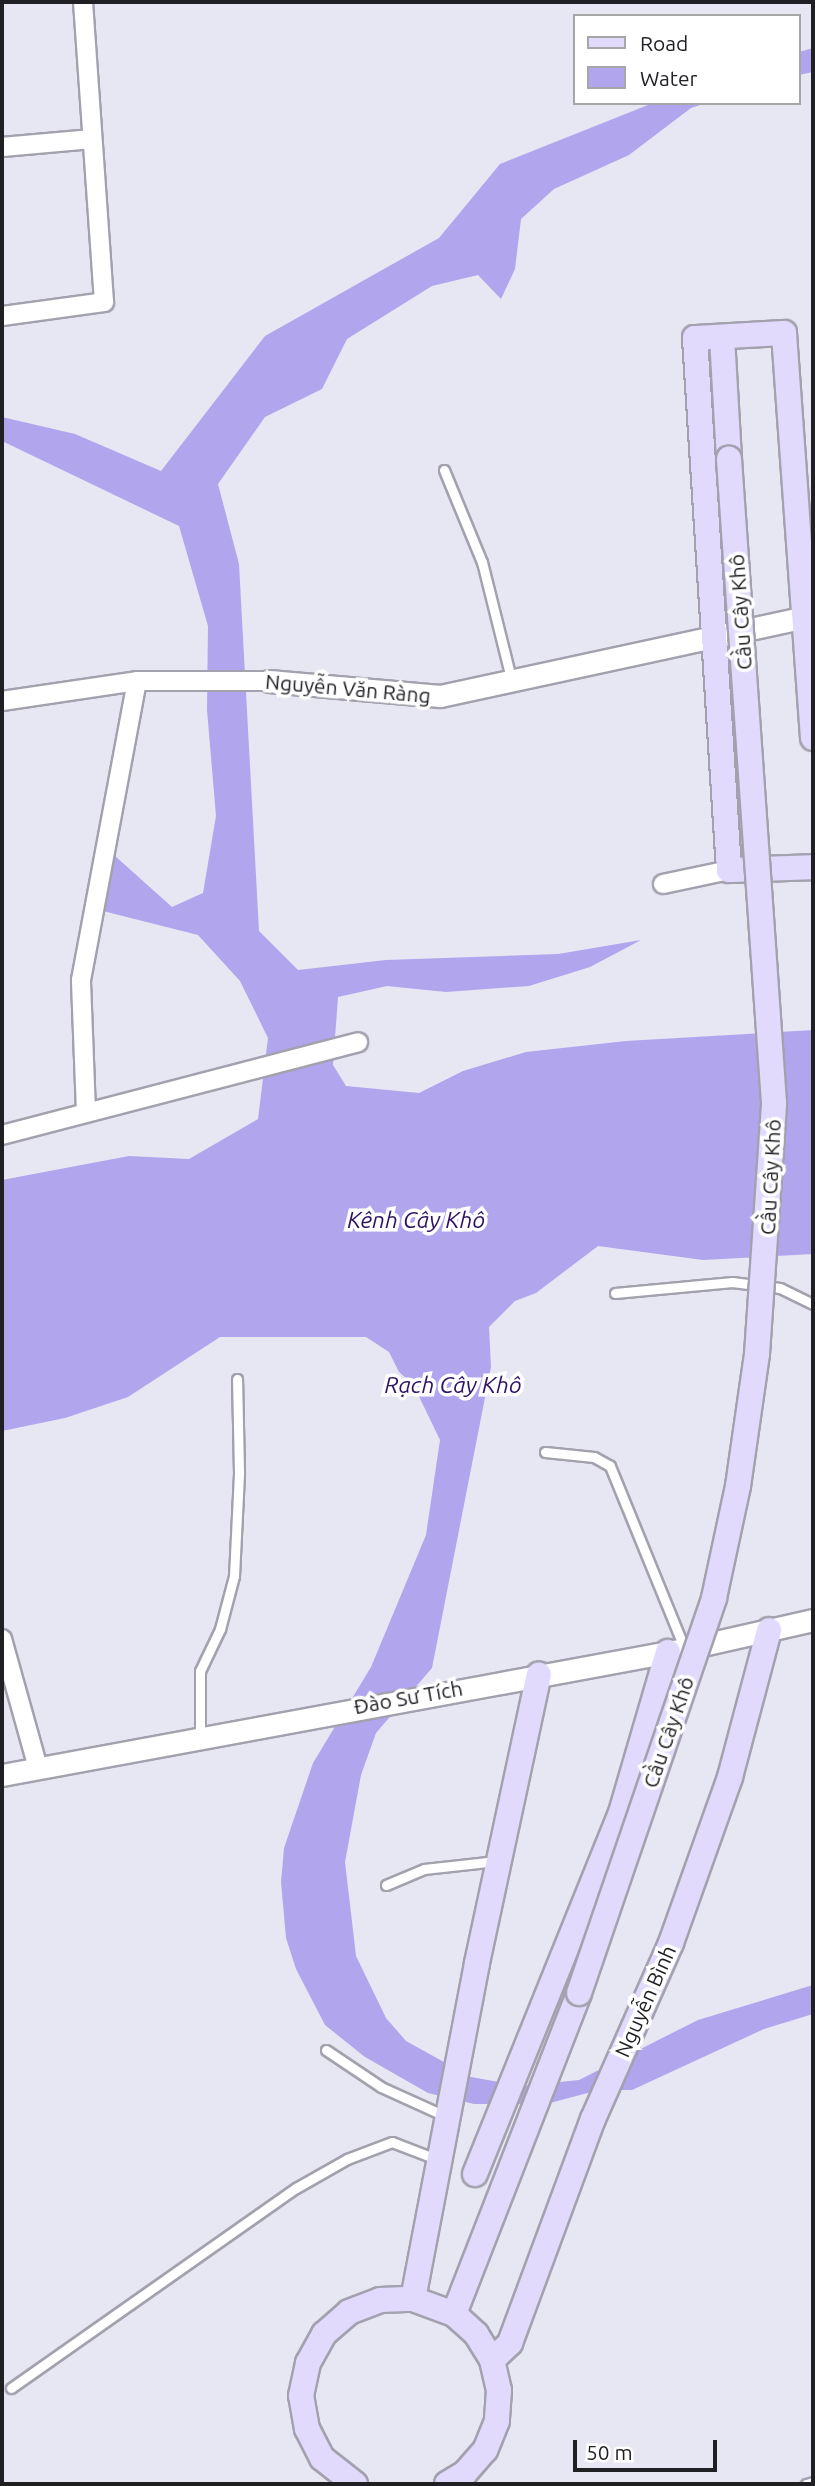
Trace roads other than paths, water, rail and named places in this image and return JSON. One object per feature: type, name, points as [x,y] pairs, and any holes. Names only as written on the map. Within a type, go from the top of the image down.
[{"type":"main road","points":[[813,738],[809,616],[784,333],[695,338],[729,870],[813,867]]},
{"type":"main road","name":"Cầu Cây Khô","points":[[454,2314],[579,1993],[714,1598],[738,1486],[757,1354],[775,1103],[722,337]]},
{"type":"main road","name":"Nguyễn Bình","points":[[492,2360],[510,2343],[593,2119],[671,1943],[730,1777],[769,1630]]},
{"type":"main road","points":[[475,2174],[620,1816],[676,1650]]},
{"type":"main road","points":[[413,2299],[499,1861],[539,1675]]},
{"type":"main road","points":[[441,2161],[502,2185]]},
{"type":"main road","points":[[355,2484],[323,2458],[307,2429],[302,2396],[308,2363],[324,2334],[349,2312],[380,2300],[413,2299],[454,2314],[476,2334],[492,2360],[499,2390],[497,2421],[485,2450],[465,2473],[447,2484]]},
{"type":"street","points":[[2,316],[104,302],[83,2]]},
{"type":"street","points":[[2,147],[92,139]]},
{"type":"street","name":"Nguyễn Văn Ràng","points":[[2,701],[137,681],[183,679],[269,681],[440,696],[511,678],[809,616]]},
{"type":"street","points":[[86,1112],[80,980],[137,681]]},
{"type":"street","points":[[663,884],[729,870]]},
{"type":"street","points":[[2,1135],[86,1112],[162,1097],[248,1067],[358,1041]]},
{"type":"street","name":"Đào Sư Tích","points":[[2,1775],[200,1738],[243,1727],[676,1650],[813,1619]]},
{"type":"street","points":[[2,1639],[38,1768]]},
{"type":"lane","points":[[444,470],[489,585],[511,678]]},
{"type":"lane","points":[[615,1293],[732,1282],[780,1288],[813,1304]]},
{"type":"lane","points":[[200,1738],[200,1671],[220,1629],[234,1576],[239,1472],[237,1379]]},
{"type":"lane","points":[[545,1452],[594,1457],[610,1465],[676,1650]]},
{"type":"lane","points":[[386,1885],[424,1869],[499,1861]]},
{"type":"lane","points":[[326,2050],[381,2087],[449,2111]]},
{"type":"lane","points":[[11,2388],[296,2188],[347,2160],[392,2142],[441,2161]]},
{"type":"lane","points":[[806,2484],[813,2482]]},
{"type":"water","points":[[813,48],[813,72],[801,75],[801,51]]},
{"type":"water","points":[[648,105],[700,105],[691,108],[629,155],[554,189],[521,219],[515,269],[501,299],[478,275],[432,286],[347,339],[322,389],[265,417],[218,484],[239,564],[259,931],[298,970],[386,960],[558,954],[641,940],[590,967],[529,986],[446,992],[387,986],[338,997],[333,1065],[346,1086],[419,1093],[463,1071],[526,1052],[626,1041],[813,1030],[813,1254],[703,1260],[598,1246],[536,1293],[515,1301],[489,1327],[491,1367],[432,1668],[376,1733],[361,1775],[345,1862],[356,1956],[386,2018],[406,2041],[471,2077],[522,2086],[579,2080],[698,2020],[813,1985],[813,2014],[764,2029],[632,2090],[599,2090],[546,2104],[474,2104],[428,2093],[365,2057],[325,2025],[296,1969],[286,1938],[281,1882],[284,1848],[313,1763],[371,1667],[426,1535],[440,1440],[413,1384],[399,1372],[389,1352],[366,1337],[220,1337],[128,1397],[65,1418],[2,1431],[2,1180],[129,1156],[189,1159],[258,1119],[268,1038],[240,981],[198,935],[103,911],[115,856],[172,907],[203,893],[216,816],[207,710],[208,626],[179,526],[2,441],[2,417],[75,434],[161,471],[265,336],[439,238],[500,164]]},
{"type":"water label","name":"Kênh Cây Khô","points":[[416,1220]]},
{"type":"water label","name":"Rạch Cây Khô","points":[[453,1385]]}]
